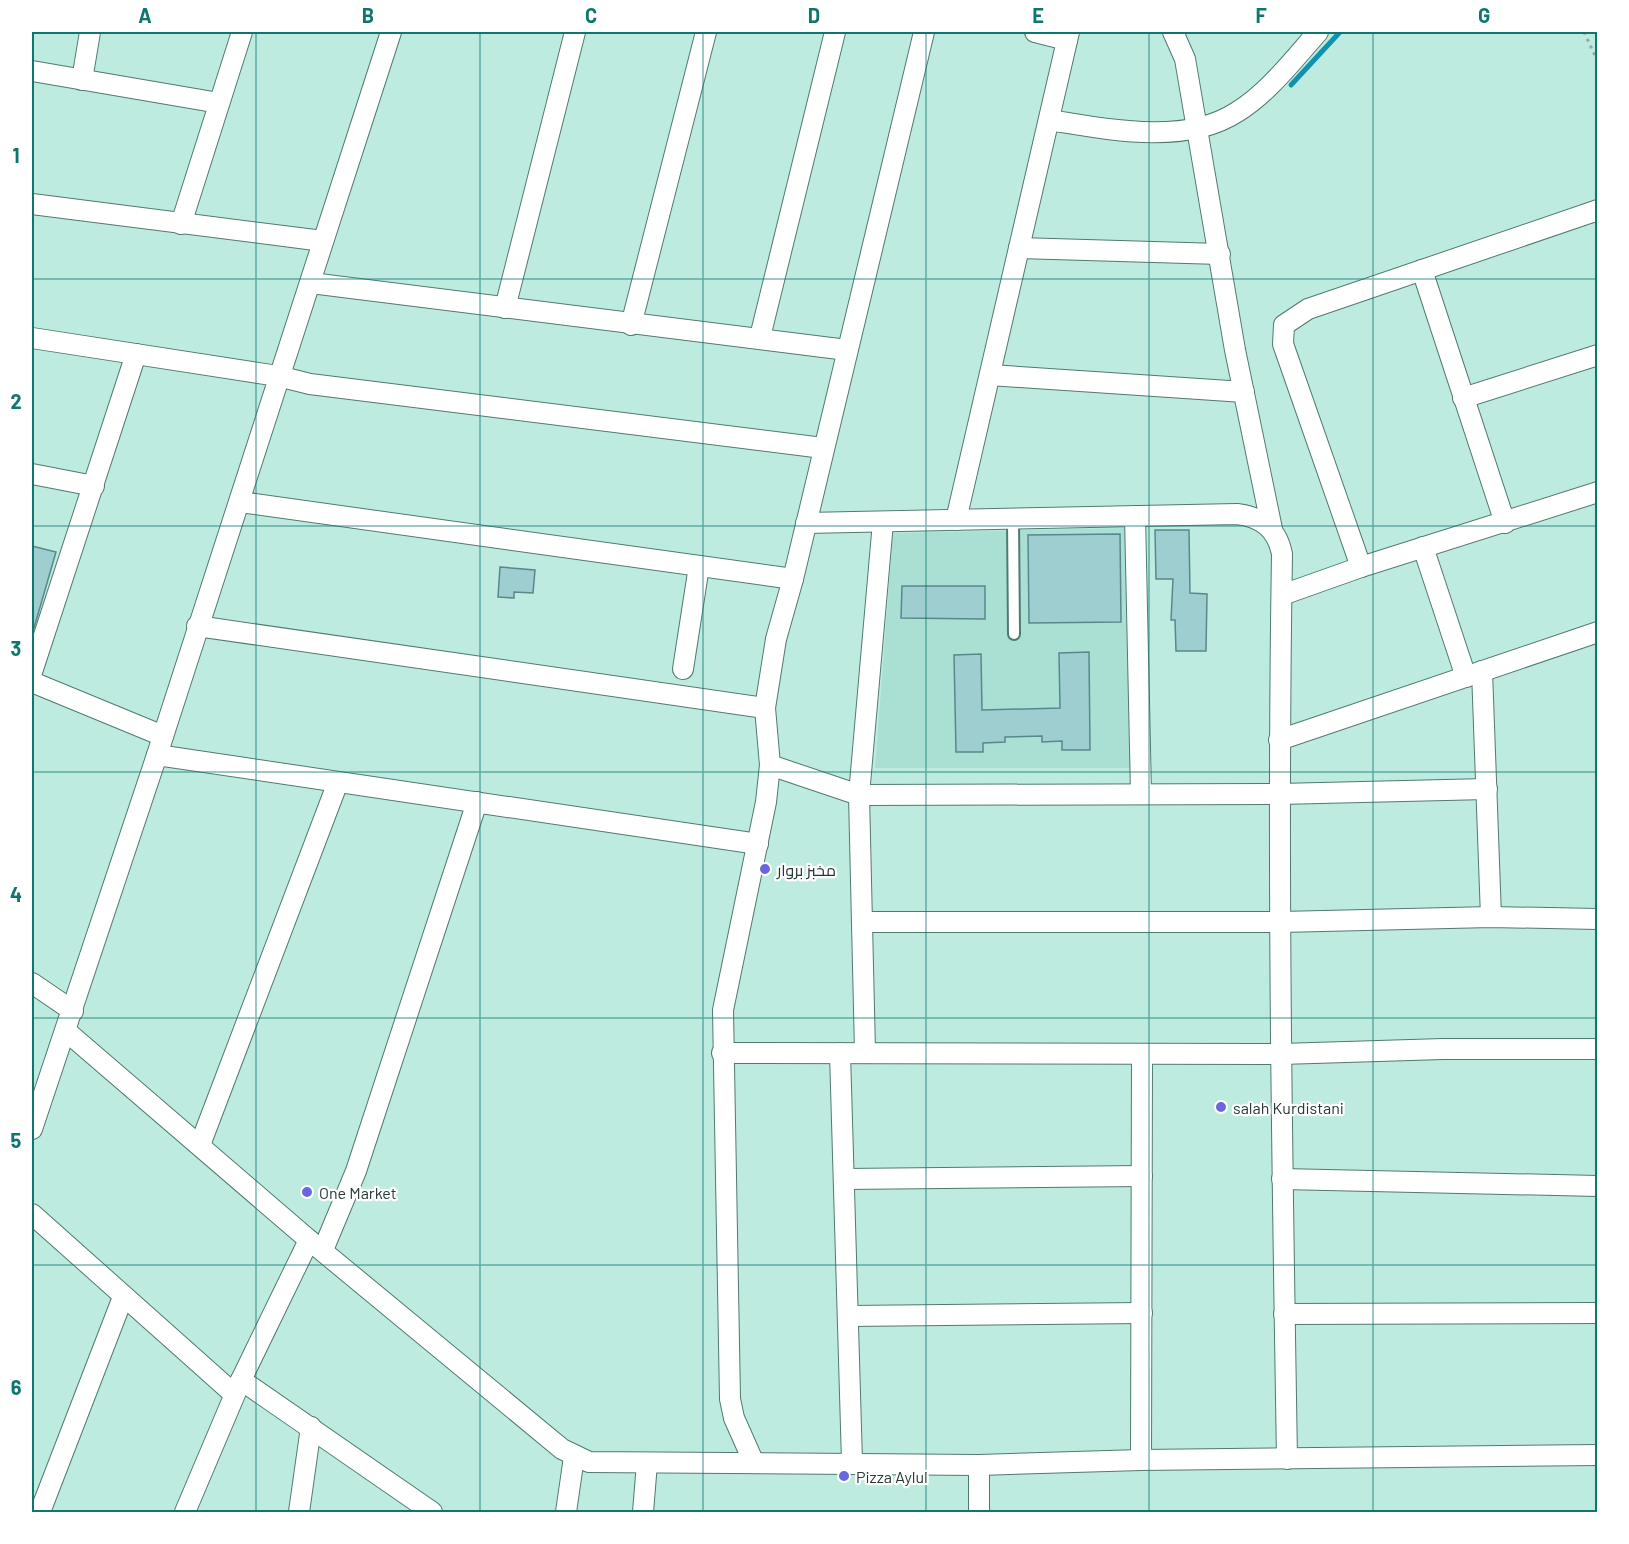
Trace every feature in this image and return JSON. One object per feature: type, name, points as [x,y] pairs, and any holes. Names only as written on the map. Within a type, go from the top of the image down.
[{"type":"street","points":[[82,80],[90,32]]},
{"type":"street","points":[[181,224],[242,32]]},
{"type":"street","points":[[32,1126],[73,1011],[158,755],[197,626],[240,502],[278,376],[311,282],[391,32]]},
{"type":"street","points":[[505,308],[575,32]]},
{"type":"street","points":[[631,325],[706,32]]},
{"type":"street","points":[[760,337],[835,32]]},
{"type":"street","points":[[754,1463],[734,1418],[730,1399],[723,1010],[758,844],[770,765],[765,708],[776,639],[793,579],[924,32]]},
{"type":"street","points":[[956,520],[1068,36],[1035,32]]},
{"type":"street","points":[[1173,32],[1185,59],[1244,392],[1272,529],[1282,554],[1279,794],[1287,1459]]},
{"type":"street","points":[[1049,120],[1130,133],[1196,128],[1226,119],[1250,103],[1318,32]]},
{"type":"street","points":[[32,71],[219,103]]},
{"type":"street","points":[[32,204],[323,241]]},
{"type":"street","points":[[1361,567],[1283,344],[1282,332],[1290,319],[1308,309],[1598,210]]},
{"type":"street","points":[[1019,248],[1220,254]]},
{"type":"street","points":[[1422,270],[1505,523]]},
{"type":"street","points":[[311,282],[631,325],[760,337],[847,350]]},
{"type":"street","points":[[32,338],[278,376],[310,384],[823,448]]},
{"type":"street","points":[[32,672],[37,636],[94,486],[136,354]]},
{"type":"street","points":[[1463,398],[1598,355]]},
{"type":"street","points":[[990,375],[1244,392]]},
{"type":"street","points":[[32,474],[94,486]]},
{"type":"street","points":[[1282,595],[1361,567],[1598,492]]},
{"type":"street","points":[[240,502],[793,579]]},
{"type":"street","points":[[806,523],[1237,514],[1261,520],[1272,529]]},
{"type":"street","points":[[1135,516],[1141,794]]},
{"type":"street","points":[[865,1052],[859,795],[883,522]]},
{"type":"street","points":[[1423,548],[1474,674],[1487,789],[1491,917]]},
{"type":"street","points":[[683,669],[699,566]]},
{"type":"street","points":[[197,626],[765,708]]},
{"type":"street","points":[[1279,740],[1598,632]]},
{"type":"street","points":[[32,682],[163,736]]},
{"type":"street","points":[[158,755],[758,844]]},
{"type":"street","points":[[770,765],[859,795],[1279,794],[1487,789]]},
{"type":"street","points":[[200,1145],[338,782]]},
{"type":"street","points":[[185,1512],[238,1387],[356,1171],[477,802]]},
{"type":"street","points":[[862,922],[1281,922],[1491,917],[1598,919]]},
{"type":"street","points":[[32,983],[73,1011]]},
{"type":"street","points":[[66,1031],[316,1245],[574,1457],[603,1464],[852,1462],[979,1465],[1141,1460],[1598,1455]]},
{"type":"street","points":[[722,1053],[1281,1054],[1443,1049],[1598,1049]]},
{"type":"street","points":[[840,1053],[852,1462]]},
{"type":"street","points":[[1141,1460],[1142,1054]]},
{"type":"street","points":[[844,1179],[1142,1176]]},
{"type":"street","points":[[1282,1179],[1598,1186]]},
{"type":"street","points":[[32,1214],[123,1297],[238,1387],[311,1427],[432,1512]]},
{"type":"street","points":[[40,1512],[123,1297]]},
{"type":"street","points":[[848,1316],[1142,1313]]},
{"type":"street","points":[[1284,1314],[1598,1313]]},
{"type":"street","points":[[299,1512],[311,1427]]},
{"type":"street","points":[[566,1512],[574,1457]]},
{"type":"street","points":[[643,1512],[647,1463]]},
{"type":"street","points":[[979,1465],[979,1512]]},
{"type":"lane","points":[[1013,519],[1014,634]]},
{"type":"path","points":[[1584,32],[1598,62]]},
{"type":"shaded area","points":[[1126,528],[1130,768],[875,768],[893,533]]},
{"type":"building","points":[[1155,530],[1189,530],[1190,593],[1207,594],[1206,651],[1176,651],[1175,620],[1171,620],[1173,579],[1156,579]]},
{"type":"building","points":[[1120,534],[1121,622],[1029,623],[1028,535]]},
{"type":"building","points":[[32,546],[56,552],[34,628],[32,628]]},
{"type":"building","points":[[500,567],[535,570],[533,593],[514,592],[514,598],[498,597]]},
{"type":"building","points":[[902,586],[985,586],[985,619],[901,618]]},
{"type":"building","points":[[1089,652],[1090,750],[1062,750],[1062,741],[1042,742],[1042,736],[1005,737],[1005,742],[983,743],[983,752],[956,752],[954,655],[981,654],[982,710],[1060,708],[1059,653]]},
{"type":"waterway","points":[[1291,85],[1340,32]]},
{"type":"place","name":"مخبز بروار","points":[[765,869]]},
{"type":"place","name":"salah Kurdistani","points":[[1221,1107]]},
{"type":"place","name":"One Market","points":[[307,1192]]},
{"type":"place","name":"Pizza Aylul","points":[[844,1476]]}]
